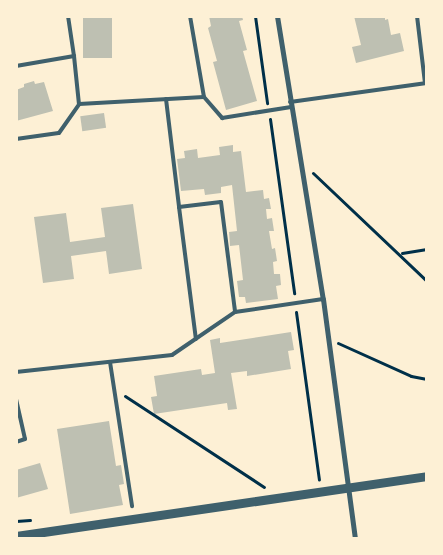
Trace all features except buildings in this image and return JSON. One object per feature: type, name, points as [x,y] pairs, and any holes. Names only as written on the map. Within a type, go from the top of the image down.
[{"type":"street","points":[[278,16],[290,104],[323,299],[355,539]]},
{"type":"street","points":[[16,536],[427,476]]},
{"type":"lane","points":[[16,139],[58,132],[78,104],[68,16]]},
{"type":"lane","points":[[190,16],[204,96],[222,118],[290,104],[426,83],[417,16]]},
{"type":"lane","points":[[16,66],[74,56]]},
{"type":"lane","points":[[78,104],[204,96]]},
{"type":"lane","points":[[166,98],[196,338]]},
{"type":"lane","points":[[179,207],[221,202],[235,312]]},
{"type":"lane","points":[[16,372],[172,355],[235,312],[323,299]]},
{"type":"lane","points":[[110,362],[132,506]]},
{"type":"lane","points":[[16,399],[26,439],[16,442]]},
{"type":"path","points":[[254,16],[321,492]]},
{"type":"path","points":[[300,161],[427,281]]},
{"type":"path","points":[[402,252],[427,249]]},
{"type":"path","points":[[328,338],[411,376],[427,379]]},
{"type":"path","points":[[115,390],[281,498]]}]
